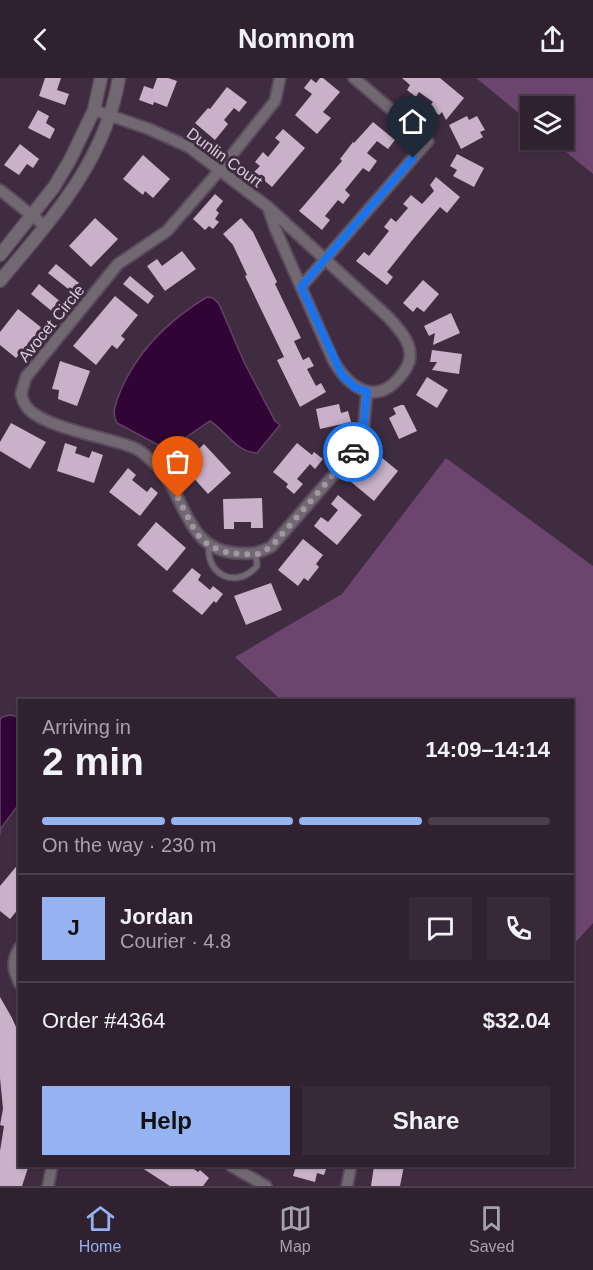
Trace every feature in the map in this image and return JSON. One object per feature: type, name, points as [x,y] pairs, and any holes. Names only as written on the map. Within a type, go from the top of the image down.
[{"type":"street","points":[[0,255],[54,187],[70,160],[94,110],[101,78]]},
{"type":"street","points":[[0,281],[82,177],[99,145],[110,115],[119,78]]},
{"type":"street","points":[[219,171],[275,101],[280,78]]},
{"type":"street","points":[[301,287],[327,260],[428,141],[354,78]]},
{"type":"street","name":"Dunlin Court","points":[[94,110],[174,139],[207,159],[219,171],[268,207],[327,260],[403,334],[410,353],[407,369],[392,387],[374,393],[356,388],[342,375],[301,287],[268,207]]},
{"type":"street","name":"Avocet Circle","points":[[209,546],[196,533],[168,480],[153,461],[134,447],[42,420],[27,407],[21,394],[27,377],[118,264],[167,231],[219,171]]},
{"type":"street","points":[[0,190],[45,226]]},
{"type":"street","points":[[209,546],[229,553],[256,555],[271,547],[356,448],[363,434],[367,391]]},
{"type":"street","points":[[18,953],[13,969],[18,980]]},
{"type":"street","points":[[48,1186],[52,1167]]},
{"type":"street","points":[[233,1167],[266,1186]]},
{"type":"street","points":[[346,1186],[351,1167]]},
{"type":"lane","points":[[209,546],[208,559],[214,569],[225,576],[240,579],[251,573],[257,566],[256,555]]},
{"type":"shaded area","points":[[476,78],[593,78],[593,174],[563,150],[574,150],[574,96],[520,96],[520,114]]},
{"type":"shaded area","points":[[207,297],[213,298],[219,304],[244,362],[275,421],[280,425],[257,453],[237,445],[210,421],[172,447],[162,447],[117,423],[115,419],[115,408],[120,392],[135,363],[167,326]]},
{"type":"shaded area","points":[[446,458],[593,566],[593,923],[574,944],[574,699],[280,699],[235,657],[342,594]]},
{"type":"shaded area","points":[[10,715],[18,717],[18,805],[1,828],[0,835],[0,720]]},
{"type":"building","points":[[45,78],[61,78],[57,90],[69,94],[65,105],[39,96]]},
{"type":"building","points":[[157,78],[177,81],[167,107],[139,100],[144,86],[153,89]]},
{"type":"building","points":[[320,78],[340,92],[323,112],[331,118],[317,134],[295,115],[312,94],[304,88],[311,79],[316,83]]},
{"type":"building","points":[[402,78],[440,78],[464,98],[446,120],[442,112],[439,115],[429,107],[433,102],[419,92],[416,97],[407,90],[410,85]]},
{"type":"building","points":[[227,87],[247,102],[239,112],[234,108],[224,120],[228,124],[215,140],[195,123],[208,108],[210,109]]},
{"type":"building","points":[[38,110],[49,116],[46,123],[55,129],[50,139],[28,128]]},
{"type":"building","points":[[467,116],[469,120],[477,116],[485,130],[480,132],[483,137],[461,149],[449,125]]},
{"type":"building","points":[[373,122],[395,140],[388,149],[377,141],[367,153],[377,161],[369,172],[363,168],[345,190],[350,195],[343,204],[338,200],[325,216],[330,220],[322,230],[299,211],[342,161],[340,159],[353,142]]},
{"type":"building","points":[[283,129],[305,148],[272,187],[254,172],[260,166],[255,162],[263,152],[268,157],[280,142],[275,138]]},
{"type":"building","points":[[20,144],[39,159],[33,168],[27,164],[19,175],[4,165]]},
{"type":"building","points":[[457,154],[484,168],[474,187],[453,176],[457,170],[450,166]]},
{"type":"building","points":[[143,155],[170,179],[153,198],[145,191],[143,195],[123,179]]},
{"type":"building","points":[[436,177],[460,197],[447,213],[440,207],[414,238],[387,272],[393,277],[387,285],[356,261],[364,252],[369,256],[389,231],[384,227],[391,218],[396,222],[408,208],[403,204],[411,195],[422,204],[434,191],[430,185]]},
{"type":"building","points":[[215,194],[223,201],[216,210],[219,213],[215,219],[219,222],[213,229],[209,226],[205,230],[193,219]]},
{"type":"building","points":[[95,218],[118,239],[91,267],[69,246]]},
{"type":"building","points":[[241,218],[253,232],[277,282],[275,284],[301,338],[294,341],[303,360],[309,357],[314,366],[307,369],[316,386],[321,383],[326,392],[300,407],[277,360],[284,357],[245,276],[247,275],[233,245],[223,234]]},
{"type":"building","points":[[182,251],[196,269],[165,291],[147,266],[157,259],[162,266]]},
{"type":"building","points":[[56,264],[79,283],[72,292],[48,273]]},
{"type":"building","points":[[130,276],[154,296],[148,304],[123,284]]},
{"type":"building","points":[[423,280],[439,294],[424,312],[417,307],[413,312],[403,303]]},
{"type":"building","points":[[39,284],[62,303],[54,313],[31,294]]},
{"type":"building","points":[[115,296],[138,315],[121,336],[125,339],[117,349],[112,345],[96,365],[73,346]]},
{"type":"building","points":[[18,309],[42,328],[16,358],[0,345],[0,332]]},
{"type":"building","points":[[451,313],[460,333],[433,345],[435,333],[429,336],[424,326]]},
{"type":"building","points":[[432,350],[462,354],[459,374],[432,370],[437,362],[430,362]]},
{"type":"building","points":[[60,361],[90,371],[77,406],[58,399],[59,390],[52,389]]},
{"type":"building","points":[[427,377],[448,390],[437,408],[416,395]]},
{"type":"building","points":[[339,404],[341,413],[348,411],[351,422],[320,429],[316,409]]},
{"type":"building","points":[[404,405],[417,431],[399,439],[389,418],[396,414],[393,408]]},
{"type":"building","points":[[11,423],[46,442],[30,469],[0,451],[0,442]]},
{"type":"building","points":[[65,443],[77,447],[75,453],[89,458],[92,451],[103,455],[94,483],[57,471]]},
{"type":"building","points":[[297,443],[312,455],[314,452],[323,459],[315,469],[310,464],[297,479],[303,484],[294,494],[286,487],[288,484],[273,472]]},
{"type":"building","points":[[204,444],[231,473],[208,494],[182,465]]},
{"type":"building","points":[[375,452],[398,471],[374,501],[350,481],[358,472],[364,477],[374,465],[368,460]]},
{"type":"building","points":[[128,468],[136,475],[132,480],[147,492],[151,487],[158,493],[140,516],[109,492]]},
{"type":"building","points":[[338,495],[362,515],[337,545],[314,526],[321,517],[328,522],[338,510],[331,504]]},
{"type":"building","points":[[262,498],[263,528],[251,528],[251,522],[234,522],[234,529],[224,529],[223,499]]},
{"type":"building","points":[[156,522],[186,548],[167,571],[137,545]]},
{"type":"building","points":[[303,539],[323,555],[316,564],[319,567],[308,581],[304,578],[298,586],[278,570]]},
{"type":"building","points":[[192,568],[201,575],[198,580],[210,590],[213,586],[223,594],[202,615],[172,591]]},
{"type":"building","points":[[271,583],[282,610],[246,625],[234,596]]},
{"type":"building","points":[[18,864],[18,909],[10,919],[0,911],[0,886]]},
{"type":"building","points":[[0,997],[18,1032],[18,1167],[28,1168],[22,1186],[0,1186],[0,1151],[4,1126],[0,1125],[3,1109],[0,1078]]},
{"type":"building","points":[[141,1167],[191,1167],[198,1172],[200,1170],[209,1178],[203,1186],[170,1186]]},
{"type":"building","points":[[296,1167],[327,1167],[324,1175],[317,1173],[315,1182],[293,1176]]},
{"type":"building","points":[[374,1167],[404,1167],[400,1186],[371,1186]]},
{"type":"way so far","points":[[178,498],[196,533],[209,546],[229,553],[256,555],[271,547],[353,452]]},
{"type":"route","points":[[353,452],[363,434],[367,391],[356,388],[342,375],[333,360],[301,287],[327,260],[413,158]]}]
